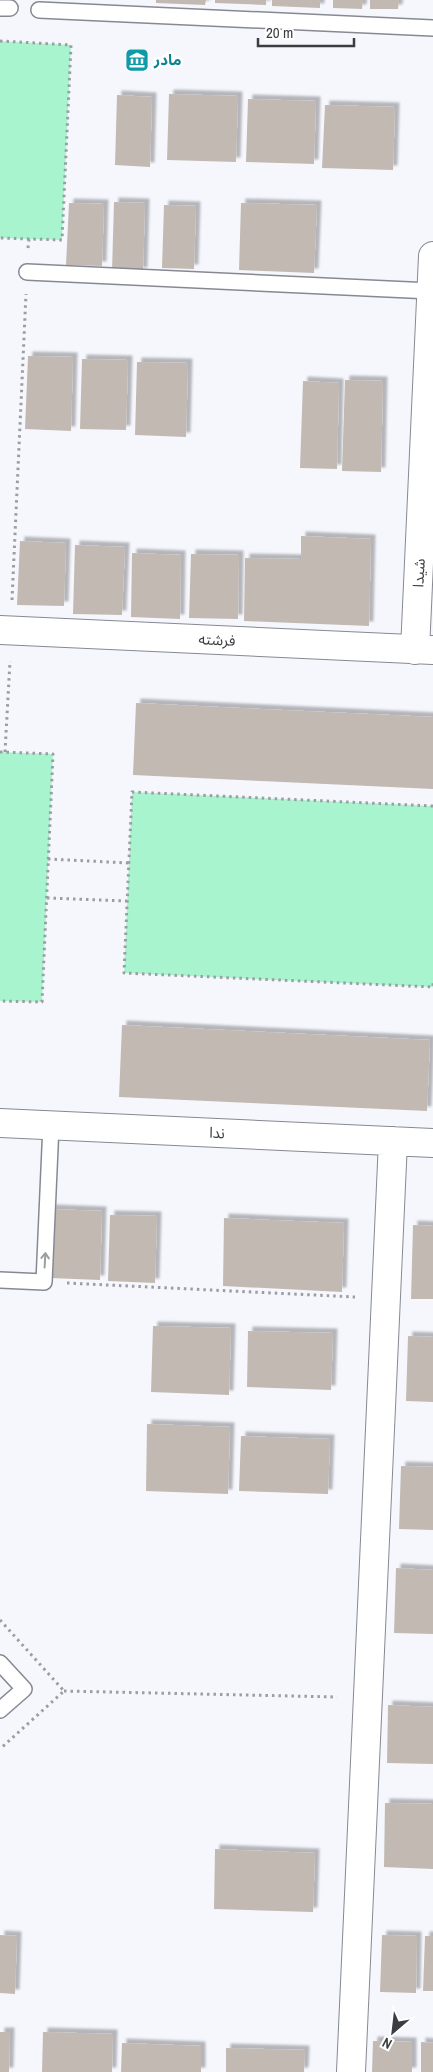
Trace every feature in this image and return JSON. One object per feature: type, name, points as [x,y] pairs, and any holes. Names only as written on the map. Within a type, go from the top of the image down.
[{"type":"street","name":"شیدا","points":[[424,650],[433,256]]},
{"type":"street","name":"فرشته","points":[[6,630],[424,650]]},
{"type":"street","name":"ندا","points":[[0,1123],[433,1143]]},
{"type":"street","points":[[351,2072],[393,1141]]},
{"type":"lane","points":[[39,10],[433,28]]},
{"type":"lane","points":[[27,272],[432,291]]},
{"type":"lane","points":[[0,1280],[44,1282],[51,1125]]},
{"type":"lane","points":[[0,1663],[24,1689],[0,1710]]},
{"type":"path","points":[[0,41],[71,45],[62,240],[0,238],[0,242]]},
{"type":"path","points":[[5,752],[6,630],[29,239]]},
{"type":"path","points":[[0,752],[53,754],[42,1002],[0,1001]]},
{"type":"path","points":[[433,806],[132,792],[124,973],[433,988],[433,983]]},
{"type":"path","points":[[48,860],[129,863]]},
{"type":"path","points":[[47,898],[127,902]]},
{"type":"path","points":[[44,1282],[386,1298]]},
{"type":"path","points":[[64,1691],[368,1698]]},
{"type":"green space","points":[[0,41],[71,45],[62,240],[0,238]]},
{"type":"green space","points":[[0,752],[53,754],[42,1002],[0,1001]]},
{"type":"green space","points":[[132,792],[433,806],[433,987],[124,973]]},
{"type":"building","points":[[156,0],[206,0],[205,5],[156,3]]},
{"type":"building","points":[[215,0],[266,0],[266,5],[215,3]]},
{"type":"building","points":[[272,0],[320,0],[320,8],[272,6]]},
{"type":"building","points":[[333,0],[363,0],[362,9],[333,8]]},
{"type":"building","points":[[370,0],[399,0],[398,9],[370,9]]},
{"type":"building","points":[[169,94],[238,96],[236,162],[167,160]]},
{"type":"building","points":[[117,95],[152,97],[150,167],[115,165]]},
{"type":"building","points":[[248,99],[316,101],[314,164],[246,162]]},
{"type":"building","points":[[325,105],[395,107],[393,170],[322,168]]},
{"type":"building","points":[[114,202],[145,203],[143,272],[112,271]]},
{"type":"building","points":[[69,203],[104,204],[102,266],[66,265]]},
{"type":"building","points":[[241,203],[317,205],[314,273],[239,270]]},
{"type":"building","points":[[164,205],[196,206],[194,269],[162,268]]},
{"type":"building","points":[[28,356],[73,357],[71,431],[25,429]]},
{"type":"building","points":[[82,359],[128,360],[126,430],[80,429]]},
{"type":"building","points":[[137,362],[188,363],[186,437],[135,435]]},
{"type":"building","points":[[345,380],[383,381],[381,472],[342,471]]},
{"type":"building","points":[[303,381],[339,383],[337,469],[300,468]]},
{"type":"building","points":[[301,536],[371,539],[369,626],[244,621],[245,558],[301,559]]},
{"type":"building","points":[[20,541],[66,543],[64,606],[17,605]]},
{"type":"building","points":[[75,545],[125,547],[122,615],[73,614]]},
{"type":"building","points":[[132,553],[181,555],[180,619],[131,617]]},
{"type":"building","points":[[191,554],[239,555],[238,619],[189,618]]},
{"type":"building","points":[[136,703],[433,717],[433,789],[133,775]]},
{"type":"building","points":[[122,1025],[430,1040],[427,1111],[119,1097]]},
{"type":"building","points":[[51,1209],[102,1211],[100,1280],[50,1278]]},
{"type":"building","points":[[110,1215],[157,1216],[155,1283],[108,1281]]},
{"type":"building","points":[[224,1218],[344,1223],[342,1292],[223,1286]]},
{"type":"building","points":[[413,1225],[433,1226],[433,1299],[411,1299]]},
{"type":"building","points":[[153,1326],[231,1328],[229,1395],[151,1392]]},
{"type":"building","points":[[248,1331],[333,1333],[331,1390],[247,1387]]},
{"type":"building","points":[[408,1336],[433,1337],[433,1402],[406,1401]]},
{"type":"building","points":[[147,1424],[230,1427],[228,1494],[146,1491]]},
{"type":"building","points":[[241,1436],[330,1439],[328,1494],[239,1491]]},
{"type":"building","points":[[401,1466],[433,1467],[433,1530],[399,1529]]},
{"type":"building","points":[[396,1568],[433,1570],[433,1634],[394,1633]]},
{"type":"building","points":[[388,1705],[433,1707],[433,1764],[387,1763]]},
{"type":"building","points":[[385,1803],[433,1804],[433,1869],[384,1867]]},
{"type":"building","points":[[215,1849],[315,1853],[313,1912],[214,1909]]},
{"type":"building","points":[[0,1935],[17,1936],[15,1994],[0,1993]]},
{"type":"building","points":[[382,1935],[417,1936],[416,1993],[380,1992]]},
{"type":"building","points":[[425,1936],[433,1936],[433,1991],[423,1991]]},
{"type":"building","points":[[0,2032],[10,2032],[9,2072],[0,2072]]},
{"type":"building","points":[[43,2032],[113,2034],[112,2072],[42,2072]]},
{"type":"building","points":[[373,2041],[412,2042],[412,2072],[372,2072]]},
{"type":"building","points":[[421,2042],[433,2043],[433,2072],[421,2072]]},
{"type":"building","points":[[122,2043],[201,2046],[201,2072],[121,2072]]},
{"type":"building","points":[[226,2048],[305,2050],[304,2072],[226,2072]]},
{"type":"place","name":"مادر","points":[[137,60]]}]
